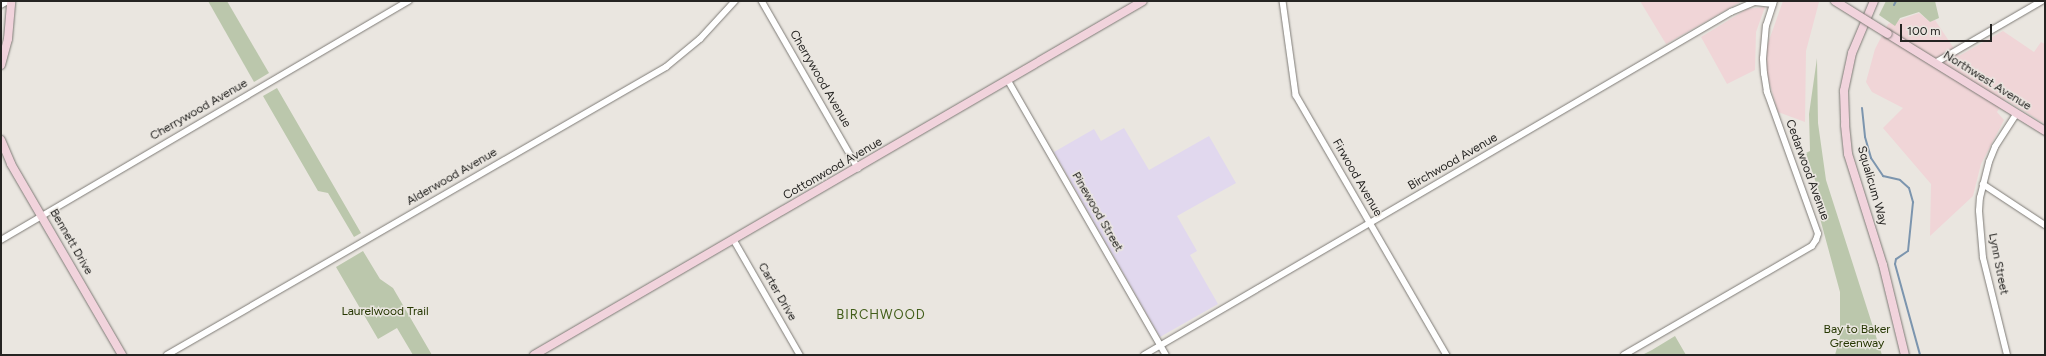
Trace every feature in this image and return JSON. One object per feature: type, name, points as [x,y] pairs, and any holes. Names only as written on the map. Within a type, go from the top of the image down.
[{"type":"street","points":[[1,5],[9,1],[8,39],[1,65]]},
{"type":"street","name":"Cherrywood Avenue","points":[[1,240],[409,1]]},
{"type":"street","name":"Alderwood Avenue","points":[[167,355],[666,66],[700,39],[735,1]]},
{"type":"street","name":"Cherrywood Avenue","points":[[762,1],[858,168]]},
{"type":"street","name":"Cottonwood Avenue","points":[[534,355],[1143,1]]},
{"type":"street","name":"Firwood Avenue","points":[[1283,1],[1296,95],[1447,355]]},
{"type":"street","name":"Northwest Avenue","points":[[1835,1],[2045,131]]},
{"type":"street","name":"Squalicum Way","points":[[1874,1],[1852,53],[1844,91],[1844,125],[1848,154],[1883,265],[1905,355]]},
{"type":"street","points":[[1935,63],[2042,1]]},
{"type":"street","name":"Birchwood Avenue","points":[[1144,355],[1730,12],[1755,2],[1774,3]]},
{"type":"street","name":"Cedarwood Avenue","points":[[1624,355],[1812,246],[1816,240],[1818,234],[1767,92],[1763,59],[1766,26],[1774,3]]},
{"type":"street","name":"Pinewood Street","points":[[1008,80],[1166,355]]},
{"type":"street","name":"Lynn Street","points":[[2007,355],[1980,242],[1979,212],[1983,184],[1995,147],[2017,113]]},
{"type":"street","name":"Bennett Drive","points":[[1,140],[11,164],[122,355]]},
{"type":"street","points":[[1983,184],[2045,225]]},
{"type":"street","name":"Carter Drive","points":[[734,240],[800,355]]},
{"type":"shaded area","points":[[1640,1],[1742,1],[1666,44]]},
{"type":"shaded area","points":[[1783,1],[1819,2],[1806,51],[1805,122],[1778,112],[1767,74],[1767,46]]},
{"type":"shaded area","points":[[1765,7],[1756,32],[1755,70],[1727,84],[1701,37],[1747,9]]},
{"type":"shaded area","points":[[1919,13],[1930,22],[1935,20],[1959,56],[2003,31],[2034,52],[2041,42],[2045,44],[2045,124],[2005,99],[1997,112],[2004,120],[1981,164],[1973,196],[1930,236],[1931,184],[1883,128],[1903,108],[1872,92],[1866,82],[1875,49],[1888,24]]},
{"type":"shaded area","points":[[1124,128],[1149,170],[1209,136],[1236,183],[1177,216],[1197,251],[1190,255],[1218,304],[1160,337],[1054,152],[1094,129],[1101,141]]},
{"type":"green space","points":[[208,1],[227,1],[269,73],[254,82]]},
{"type":"green space","points":[[1886,1],[1935,1],[1939,18],[1930,22],[1919,12],[1900,18],[1895,26],[1879,15]]},
{"type":"green space","name":"Bay to Baker Greenway","points":[[1817,58],[1818,123],[1826,180],[1882,355],[1835,355],[1840,337],[1840,292],[1818,211],[1824,207],[1806,153],[1810,151],[1809,114]]},
{"type":"green space","points":[[277,88],[361,233],[354,237],[328,193],[318,191],[263,96]]},
{"type":"green space","name":"Laurelwood Trail","points":[[363,251],[380,279],[393,288],[432,355],[413,355],[397,328],[378,339],[336,267]]},
{"type":"green space","points":[[1675,336],[1686,355],[1642,355],[1652,350]]},
{"type":"waterway","points":[[1894,5],[1896,1]]},
{"type":"waterway","points":[[1862,108],[1865,137],[1871,158],[1883,176],[1900,180],[1909,188],[1913,202],[1908,251],[1896,259],[1895,264],[1920,355]]},
{"type":"district","name":"BIRCHWOOD","points":[[881,315]]}]
